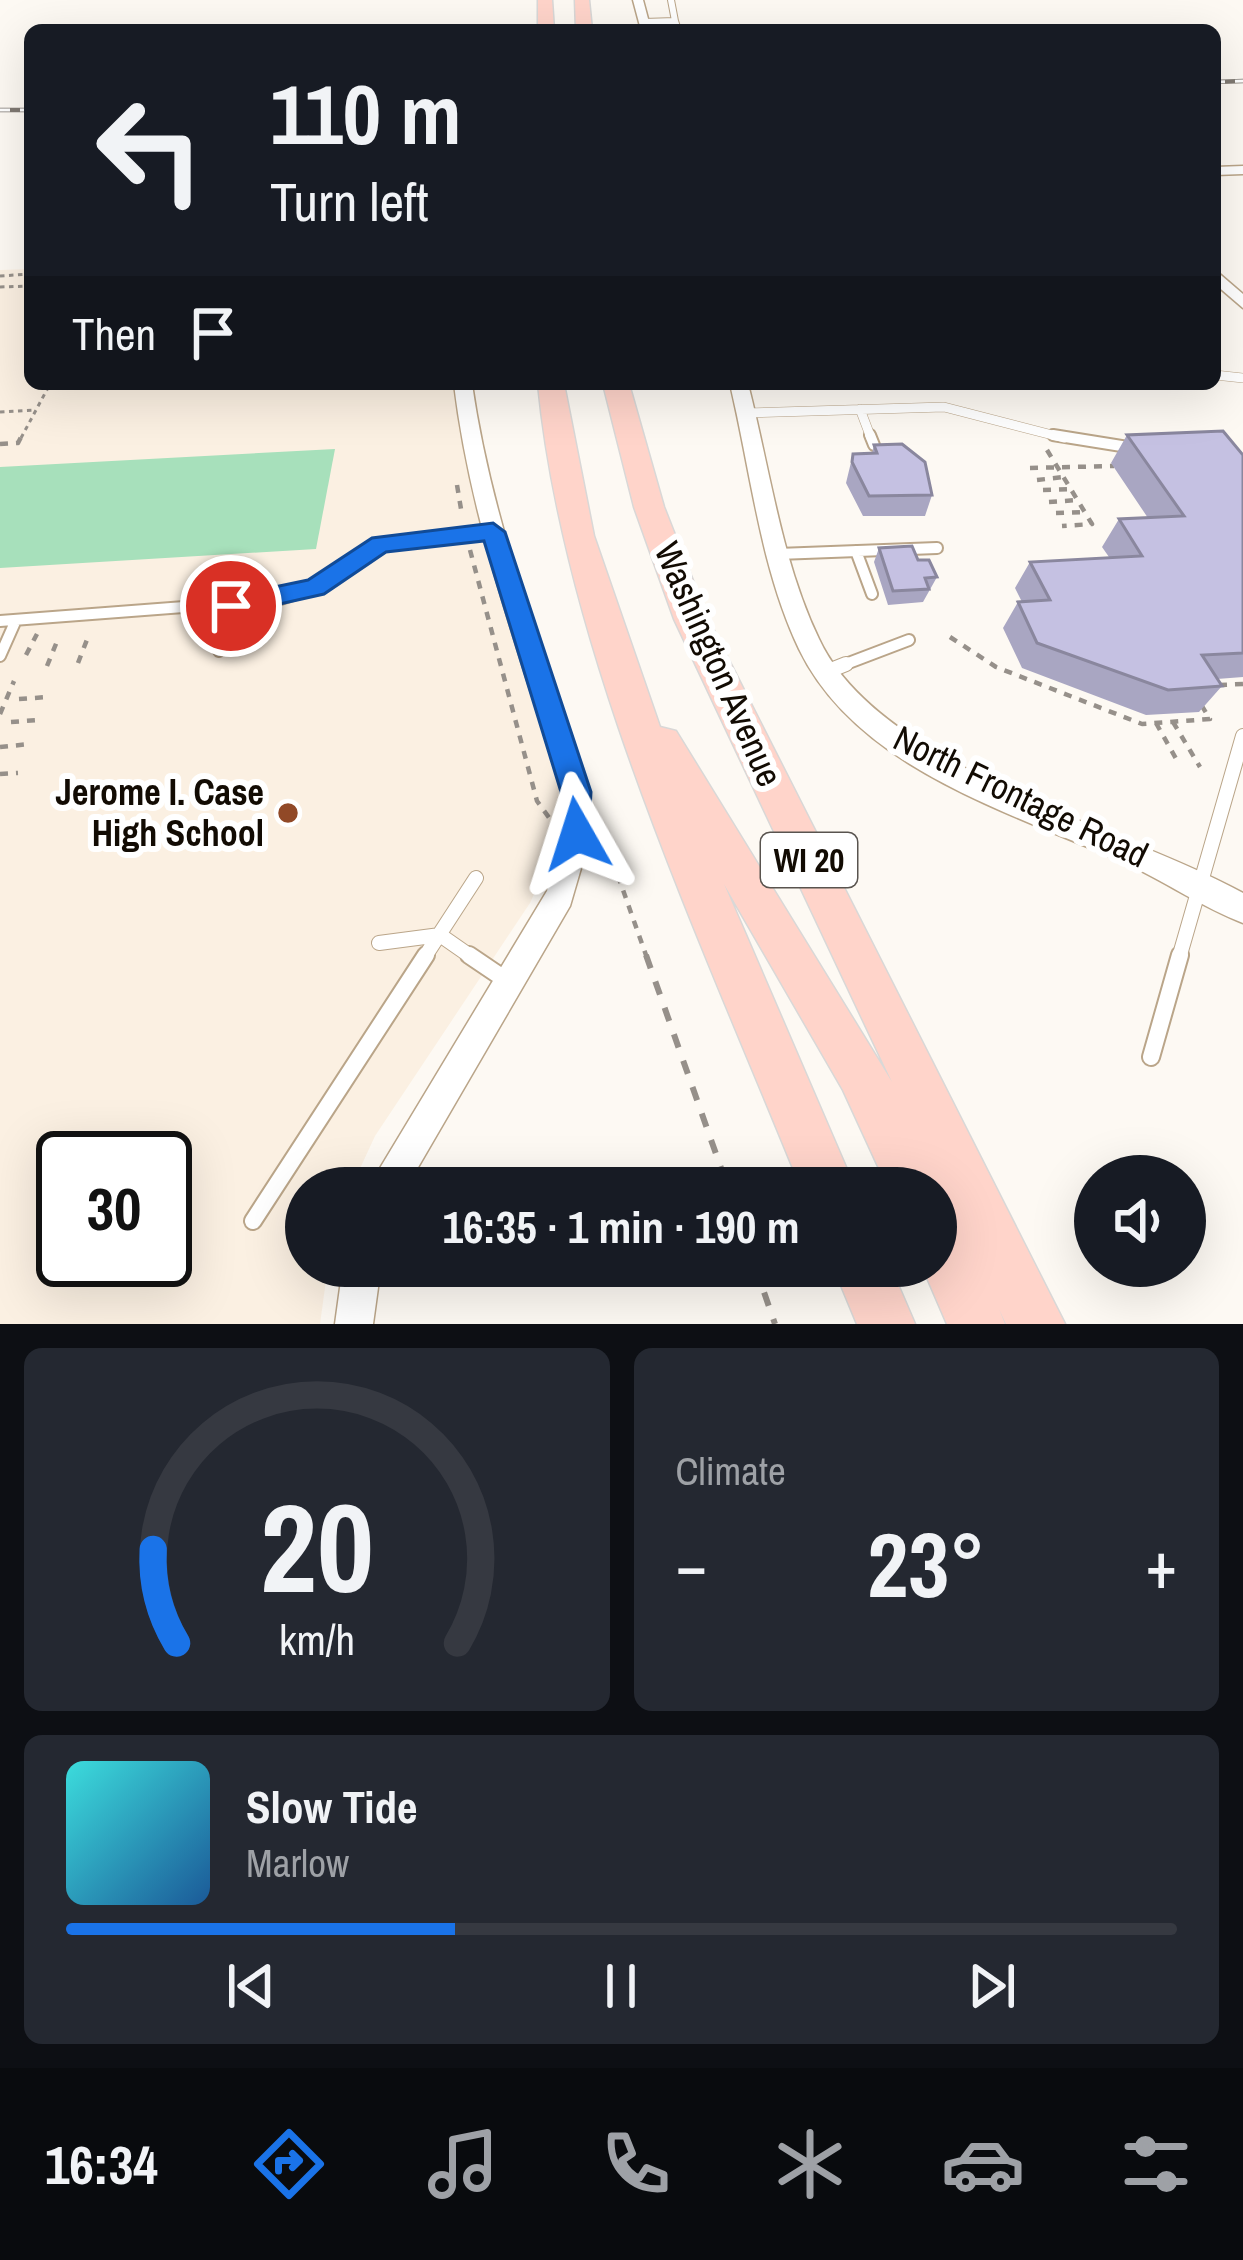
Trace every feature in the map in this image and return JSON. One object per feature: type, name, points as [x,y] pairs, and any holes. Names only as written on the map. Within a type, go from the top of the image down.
[{"type":"main road","points":[[551,390],[556,449],[582,553],[629,696],[719,931],[819,1167]]},
{"type":"main road","name":"Washington Avenue","points":[[618,390],[649,507],[692,619],[1036,1324]]},
{"type":"main road","points":[[629,696],[693,788],[838,1032],[905,1167]]},
{"type":"main road","points":[[957,1281],[976,1324]]},
{"type":"main road","points":[[870,1287],[886,1324]]},
{"type":"street","points":[[398,1167],[560,896],[577,834],[576,792],[481,539],[464,390]]},
{"type":"street","name":"North Frontage Road","points":[[741,390],[778,554],[806,637],[825,672],[856,709],[909,749],[1201,883],[1243,909]]},
{"type":"street","points":[[354,1324],[359,1287]]},
{"type":"lane","points":[[671,0],[676,24]]},
{"type":"lane","points":[[657,24],[675,21]]},
{"type":"lane","points":[[860,409],[874,445]]},
{"type":"lane","points":[[747,413],[968,410],[1099,449],[1153,447]]},
{"type":"lane","points":[[0,621],[231,606],[315,588],[380,544],[481,539]]},
{"type":"lane","points":[[778,554],[937,548]]},
{"type":"lane","points":[[856,550],[872,594]]},
{"type":"lane","points":[[219,651],[231,606]]},
{"type":"lane","points":[[0,656],[16,620]]},
{"type":"lane","points":[[825,672],[910,640]]},
{"type":"lane","points":[[1151,1057],[1243,736]]},
{"type":"lane","points":[[253,1221],[476,878]]},
{"type":"lane","points":[[379,943],[440,935],[507,981]]},
{"type":"path","points":[[0,444],[18,443],[47,390]]},
{"type":"path","points":[[0,412],[36,410]]},
{"type":"path","points":[[1044,445],[1092,524],[1063,526]]},
{"type":"path","points":[[1030,468],[1114,466]]},
{"type":"path","points":[[1036,480],[1064,478]]},
{"type":"path","points":[[1042,490],[1071,489]]},
{"type":"path","points":[[1049,502],[1078,500]]},
{"type":"path","points":[[1056,513],[1084,512]]},
{"type":"path","points":[[481,539],[537,801],[553,820]]},
{"type":"path","points":[[26,656],[39,630]]},
{"type":"path","points":[[78,663],[88,637]]},
{"type":"path","points":[[950,637],[996,667],[1142,724],[1210,719],[1190,687]]},
{"type":"path","points":[[47,666],[58,639]]},
{"type":"path","points":[[0,714],[14,681]]},
{"type":"path","points":[[1208,686],[1243,684]]},
{"type":"path","points":[[20,699],[48,697]]},
{"type":"path","points":[[11,722],[40,720]]},
{"type":"path","points":[[1173,722],[1200,767]]},
{"type":"path","points":[[1156,724],[1180,764]]},
{"type":"path","points":[[0,747],[30,744]]},
{"type":"path","points":[[0,774],[18,773]]},
{"type":"path","points":[[601,848],[611,856],[721,1167]]},
{"type":"path","points":[[763,1287],[776,1324]]},
{"type":"shaded area","name":"Jerome I. Case High School","points":[[24,269],[24,390],[465,390],[577,834],[549,861],[530,903],[375,1136],[361,1167],[285,1167],[285,1287],[325,1287],[320,1324],[0,1324],[0,270]]},
{"type":"green space","points":[[335,449],[316,549],[0,568],[0,467]]},
{"type":"building","points":[[1223,431],[1243,455],[1243,653],[1202,655],[1222,686],[1168,690],[1037,643],[1018,602],[1050,600],[1030,562],[1142,556],[1119,519],[1184,516],[1127,435]]},
{"type":"building","points":[[902,444],[925,462],[932,495],[869,496],[852,462],[853,454],[877,453],[874,445]]},
{"type":"building","points":[[912,546],[918,560],[929,560],[937,577],[925,578],[929,589],[893,591],[879,548]]},
{"type":"railway","points":[[1221,82],[1243,81]]},
{"type":"railway","points":[[0,110],[24,110]]},
{"type":"place","name":"Jerome I. Case High School","points":[[288,813]]},
{"type":"route","points":[[231,606],[277,600],[315,588],[380,544],[414,536],[493,532],[576,792],[577,834]]}]
